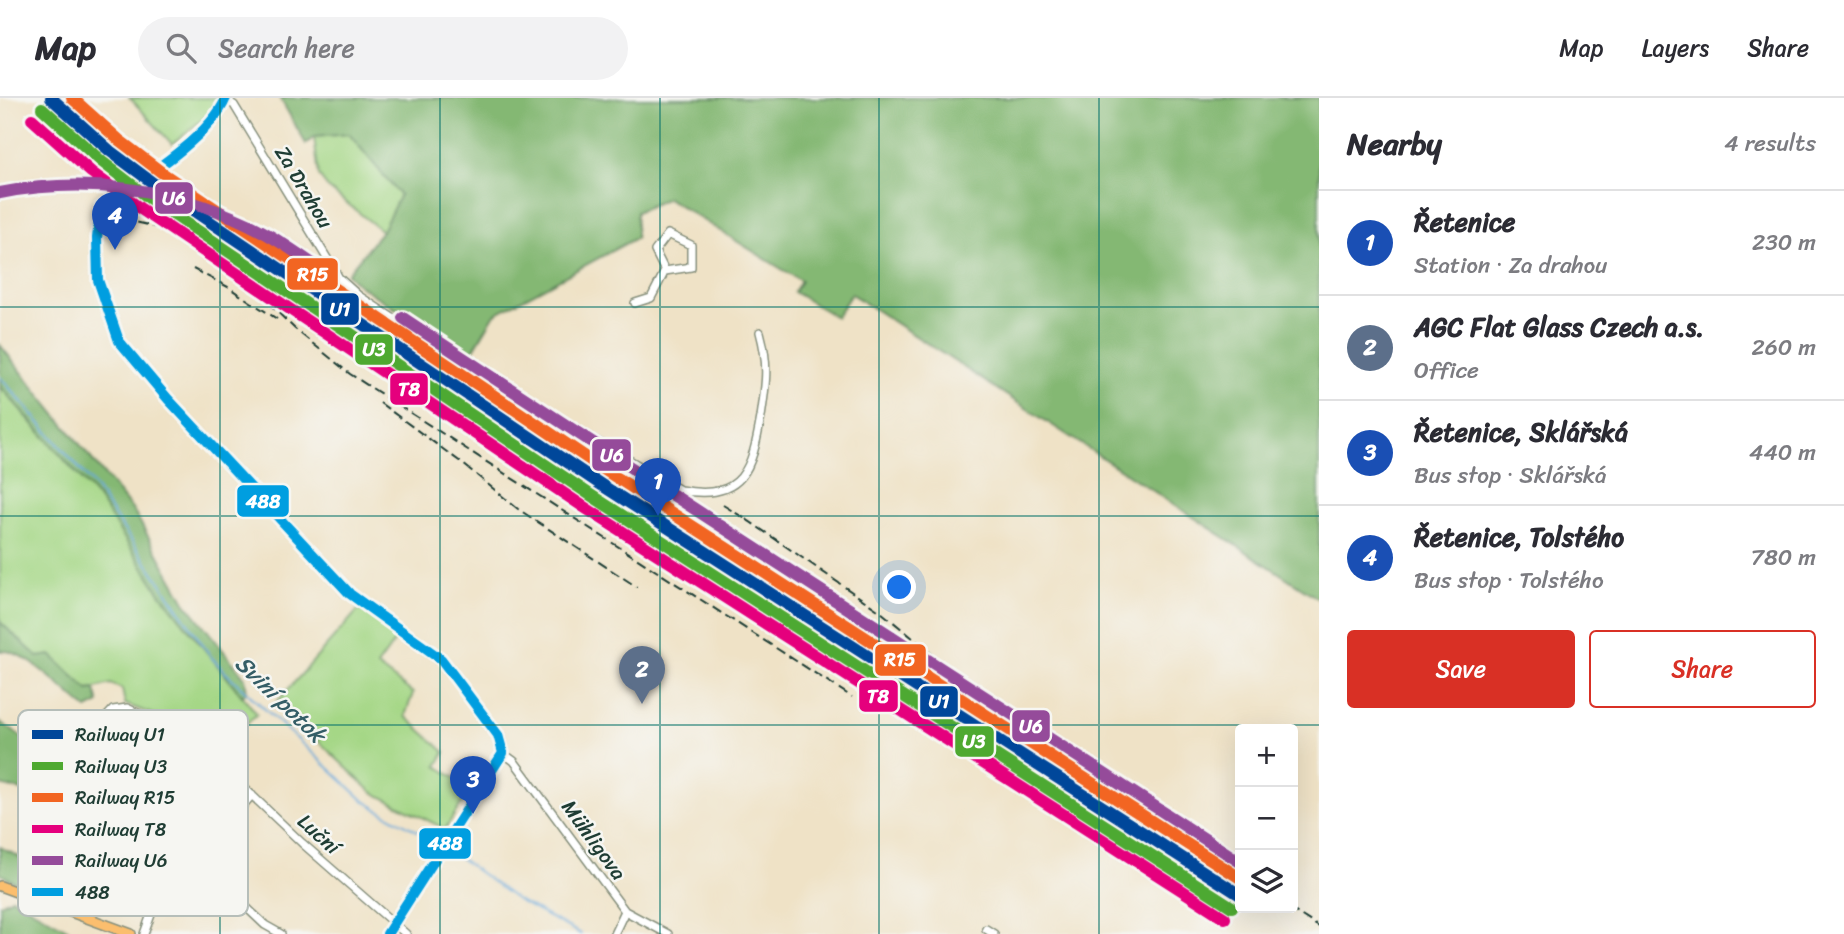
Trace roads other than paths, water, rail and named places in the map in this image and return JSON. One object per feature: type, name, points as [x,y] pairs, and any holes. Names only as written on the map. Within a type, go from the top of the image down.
[{"type":"main road","points":[[0,886],[18,893]]},
{"type":"main road","points":[[82,916],[131,934]]},
{"type":"street","name":"Mühligova","points":[[227,100],[219,115],[160,166],[101,207],[98,226],[98,280],[105,307],[119,341],[168,399],[351,594],[441,659],[498,735],[503,753],[514,761],[625,911],[668,934]]},
{"type":"street","name":"Za Drahou","points":[[227,100],[234,105],[345,284],[458,359],[680,490],[726,488],[738,481],[751,465],[768,361],[760,332]]},
{"type":"street","points":[[668,234],[691,245],[691,267],[666,271],[655,251],[668,234]]},
{"type":"street","points":[[635,303],[651,298],[666,271]]},
{"type":"street","name":"Luční","points":[[114,710],[131,710]]},
{"type":"street","points":[[387,934],[503,753]]},
{"type":"street","name":"Luční","points":[[248,791],[406,934]]},
{"type":"street","points":[[248,800],[252,795]]},
{"type":"street","points":[[248,909],[265,925],[281,934]]},
{"type":"street","points":[[614,934],[625,911]]},
{"type":"street","points":[[144,934],[150,916]]},
{"type":"street","points":[[986,929],[993,934]]},
{"type":"waterway","name":"Sviní potok","points":[[0,377],[92,483],[212,658],[226,673],[361,798],[441,845]]},
{"type":"waterway","name":"Sviní potok","points":[[446,848],[517,900],[581,934]]},
{"type":"railway","points":[[108,216],[148,225],[190,241]]},
{"type":"railway","points":[[225,261],[295,329],[350,374],[852,697]]},
{"type":"railway","points":[[193,269],[228,287],[277,319]]},
{"type":"railway","points":[[315,299],[712,563],[780,601]]},
{"type":"railway","points":[[380,403],[462,463],[518,509],[637,587]]},
{"type":"railway","points":[[524,409],[749,556],[808,601]]},
{"type":"railway","points":[[723,505],[752,523]]},
{"type":"railway","points":[[746,519],[881,612],[983,695],[1136,795],[1197,841]]},
{"type":"railway","points":[[641,552],[788,616],[929,692]]},
{"type":"railway","points":[[819,640],[1005,762]]},
{"type":"railway","points":[[919,692],[1006,751]]},
{"type":"railway","points":[[1081,768],[1161,824]]},
{"type":"railway","points":[[1185,839],[1235,873]]},
{"type":"railway","points":[[1297,913],[1319,927]]},
{"type":"rail line","name":"U1","points":[[51,98],[110,151],[157,186],[600,484],[1235,892]]},
{"type":"rail line","name":"R15","points":[[72,98],[119,140],[165,175],[608,472],[1235,875]]},
{"type":"rail line","name":"U3","points":[[42,108],[101,161],[149,198],[592,496],[1232,907]]},
{"type":"rail line","name":"T8","points":[[32,119],[91,172],[141,209],[584,507],[1225,918]]},
{"type":"rail line","name":"U6","points":[[0,193],[32,188],[95,186],[188,201],[248,224],[290,248],[330,276]]},
{"type":"rail line","name":"U6","points":[[403,318],[1235,859]]},
{"type":"place","name":"Řetenice, Tolstého","points":[[115,250]]},
{"type":"place","name":"Řetenice","points":[[658,516]]},
{"type":"place","name":"AGC Flat Glass Czech a.s.","points":[[642,704]]},
{"type":"place","name":"Řetenice, Sklářská","points":[[473,814]]}]
